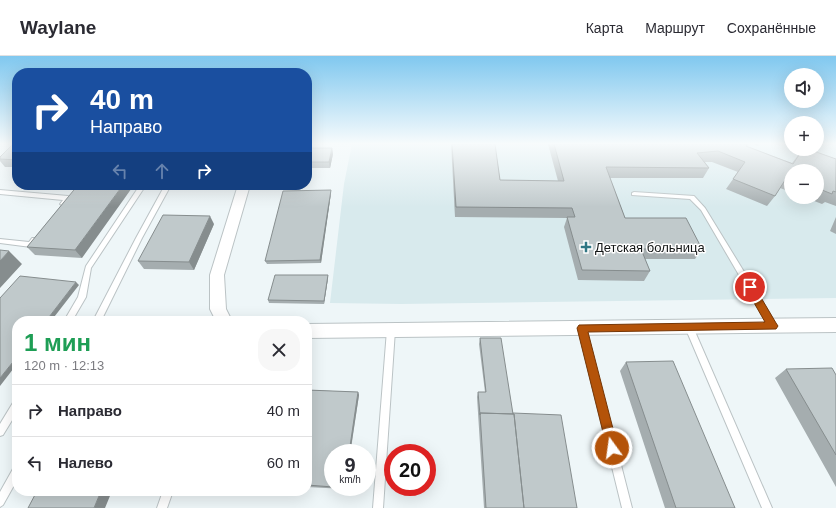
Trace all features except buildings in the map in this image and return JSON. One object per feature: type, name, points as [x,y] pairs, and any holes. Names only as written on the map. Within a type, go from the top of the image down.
[{"type":"street","points":[[222,316],[218,309],[218,275],[243,190]]},
{"type":"street","points":[[312,330],[773,326],[834,329]]},
{"type":"lane","points":[[71,316],[82,297],[88,268],[140,190]]},
{"type":"lane","points":[[100,316],[165,190]]},
{"type":"lane","points":[[0,192],[68,198],[58,209]]},
{"type":"lane","points":[[634,194],[692,197],[703,209],[773,326]]},
{"type":"lane","points":[[0,241],[31,245],[40,233]]},
{"type":"lane","points":[[689,327],[767,508]]},
{"type":"lane","points":[[582,328],[627,508]]},
{"type":"lane","points":[[378,508],[391,330]]},
{"type":"lane","points":[[0,432],[12,412]]},
{"type":"lane","points":[[0,502],[12,479]]},
{"type":"lane","points":[[162,508],[166,496]]},
{"type":"shaded area","name":"Детская больница","points":[[348,165],[784,165],[784,204],[824,204],[824,165],[836,165],[836,298],[401,304],[330,303],[344,184]]},
{"type":"place","name":"Детская больница","points":[[586,247]]},
{"type":"route","points":[[612,448],[582,328],[773,326],[750,287]]}]
